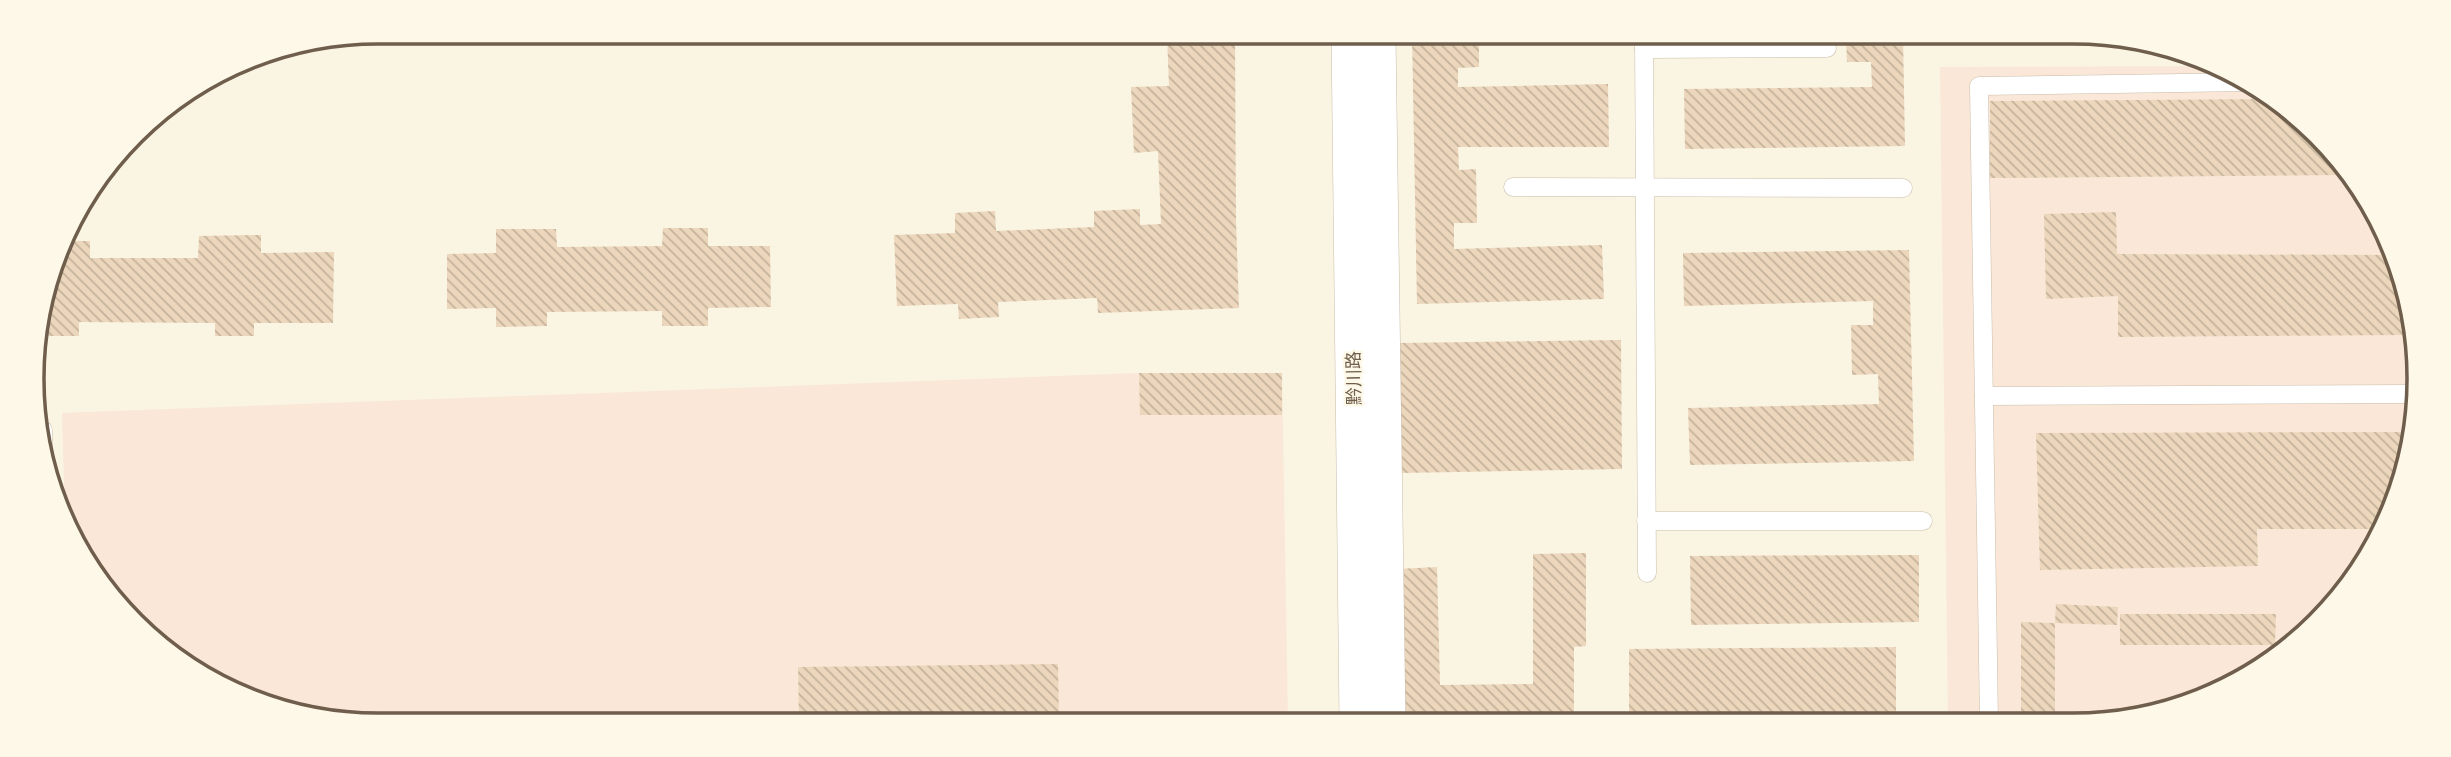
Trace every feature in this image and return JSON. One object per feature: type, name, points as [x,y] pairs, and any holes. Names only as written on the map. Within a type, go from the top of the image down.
[{"type":"street","name":"黔川路","points":[[1350,44],[1358,713]]},
{"type":"street","name":"黔川路","points":[[1377,44],[1387,713]]},
{"type":"lane","points":[[1644,44],[1647,573]]},
{"type":"lane","points":[[1681,44],[1827,48]]},
{"type":"lane","points":[[1989,713],[1979,86],[2228,82]]},
{"type":"lane","points":[[1513,187],[1903,187]]},
{"type":"lane","points":[[1984,396],[2407,394]]},
{"type":"lane","points":[[1646,521],[1923,521]]},
{"type":"shaded area","points":[[2192,66],[2201,69],[2258,100],[2309,142],[2351,193],[2382,250],[2401,313],[2407,357],[2407,400],[2401,444],[2382,507],[2351,564],[2309,615],[2258,657],[2201,688],[2138,707],[2094,713],[1948,713],[1940,67]]},
{"type":"shaded area","points":[[1139,373],[1282,373],[1288,713],[357,713],[292,702],[230,679],[193,657],[142,615],[113,582],[78,527],[64,493],[62,413]]},
{"type":"building","points":[[1167,44],[1235,44],[1239,308],[1098,313],[1097,298],[998,302],[999,317],[959,319],[958,304],[897,306],[894,235],[955,233],[955,213],[995,211],[996,231],[1094,227],[1094,211],[1140,209],[1140,225],[1161,224],[1158,151],[1134,153],[1131,87],[1169,86]]},
{"type":"building","points":[[1412,44],[1479,44],[1479,67],[1458,68],[1458,87],[1608,84],[1609,147],[1458,147],[1459,170],[1476,169],[1477,223],[1454,223],[1454,249],[1602,245],[1604,299],[1417,304]]},
{"type":"building","points":[[1846,44],[1903,44],[1905,146],[1685,149],[1684,89],[1872,87],[1871,62],[1847,62]]},
{"type":"building","points":[[2257,99],[2293,127],[2338,175],[1990,178],[1990,101]]},
{"type":"building","points":[[2116,212],[2117,254],[2384,255],[2396,292],[2404,335],[2118,337],[2118,296],[2046,299],[2044,214]]},
{"type":"building","points":[[663,228],[708,228],[708,246],[770,246],[771,307],[708,308],[708,326],[662,326],[662,311],[547,312],[547,326],[496,327],[496,308],[447,309],[447,254],[496,253],[496,229],[556,229],[557,247],[662,246]]},
{"type":"building","points":[[261,235],[261,253],[334,252],[333,323],[254,323],[254,336],[215,336],[215,323],[79,322],[79,336],[47,336],[55,292],[73,241],[90,241],[90,258],[198,258],[199,236]]},
{"type":"building","points":[[1909,250],[1914,461],[1690,465],[1688,408],[1879,404],[1878,374],[1852,375],[1851,325],[1873,325],[1873,301],[1684,306],[1683,253]]},
{"type":"building","points":[[1621,340],[1622,469],[1401,473],[1400,343]]},
{"type":"building","points":[[1139,373],[1282,373],[1282,415],[1140,415]]},
{"type":"building","points":[[2403,432],[2396,465],[2372,529],[2257,529],[2258,566],[2040,570],[2036,433]]},
{"type":"building","points":[[1586,553],[1586,646],[1574,647],[1574,713],[1400,713],[1397,569],[1437,567],[1440,685],[1533,684],[1533,554]]},
{"type":"building","points":[[1919,555],[1919,622],[1691,625],[1690,556]]},
{"type":"building","points":[[2056,604],[2118,607],[2117,625],[2055,623]]},
{"type":"building","points":[[2120,614],[2276,614],[2275,645],[2120,645]]},
{"type":"building","points":[[2021,622],[2055,623],[2055,713],[2021,713]]},
{"type":"building","points":[[1896,647],[1896,713],[1629,713],[1629,649]]},
{"type":"building","points":[[1058,664],[1059,713],[799,713],[798,667]]}]
